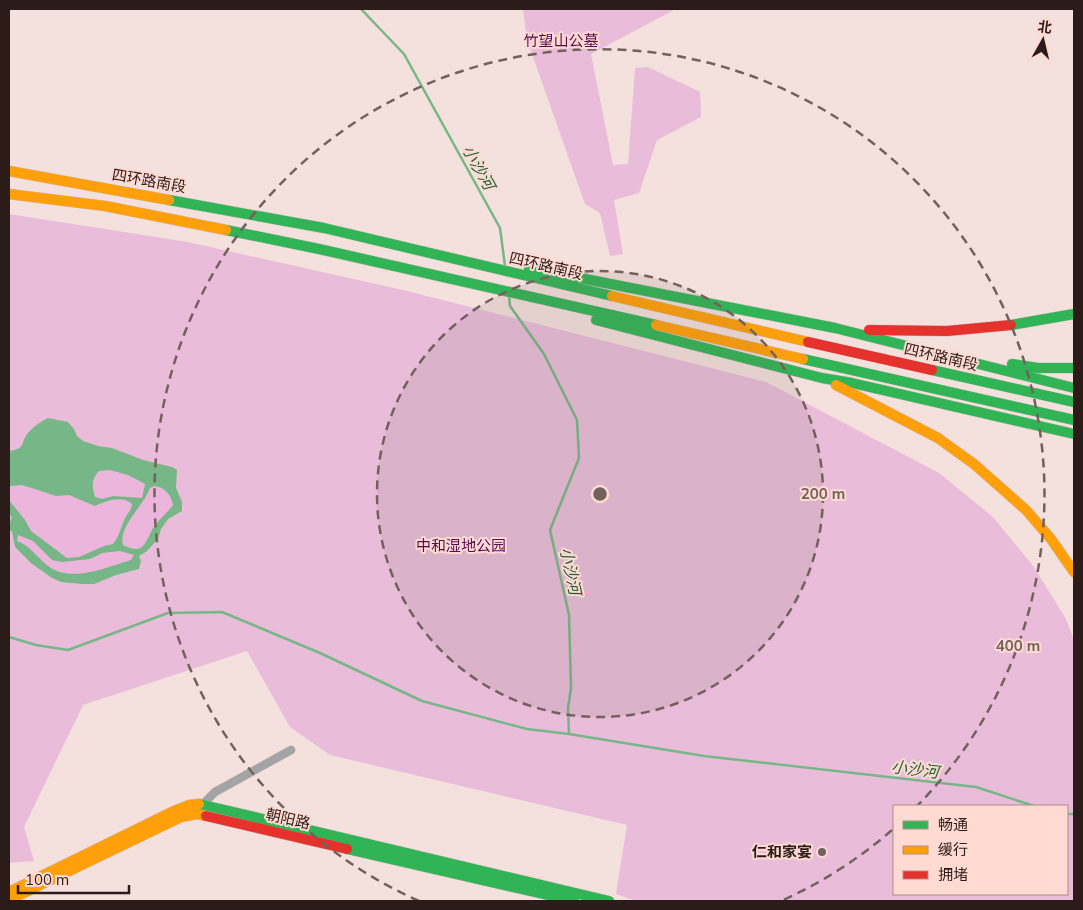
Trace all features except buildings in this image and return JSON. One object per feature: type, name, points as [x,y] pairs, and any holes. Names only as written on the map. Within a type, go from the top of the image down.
[{"type":"main road","name":"四环路南段","points":[[9,171],[324,228],[832,348],[1074,402]]},
{"type":"main road","points":[[9,194],[106,206],[319,249],[541,302],[849,386],[1074,434]]},
{"type":"main road","points":[[324,228],[464,253],[528,268],[858,331],[950,332],[1039,322],[1074,314]]},
{"type":"main road","name":"四环路南段","points":[[541,302],[1074,420]]},
{"type":"main road","points":[[858,331],[1071,387]]},
{"type":"main road","points":[[932,352],[1038,368],[1074,368]]},
{"type":"main road","points":[[849,386],[938,438],[974,464],[1026,510],[1051,539],[1074,572]]},
{"type":"main road","points":[[1026,510],[1074,585]]},
{"type":"main road","points":[[9,892],[174,811],[189,805],[203,804],[609,901]]},
{"type":"main road","name":"朝阳路","points":[[9,900],[181,817],[197,814],[574,901]]},
{"type":"street","points":[[203,804],[215,792],[291,750]]},
{"type":"green space","name":"竹望山公墓","points":[[523,9],[676,9],[591,54],[613,165],[628,164],[635,68],[648,67],[700,92],[701,117],[657,140],[639,193],[614,200],[623,254],[610,256],[600,213],[585,204],[527,40]]},
{"type":"green space","name":"中和湿地公园","points":[[9,214],[188,242],[403,290],[766,382],[939,473],[993,517],[1034,567],[1066,619],[1074,640],[1074,901],[636,901],[616,894],[627,825],[330,755],[290,727],[247,651],[83,705],[24,827],[34,861],[9,863]]},
{"type":"shaded area","points":[[48,418],[68,422],[77,436],[83,441],[112,448],[177,470],[176,488],[182,502],[182,511],[168,519],[161,529],[158,539],[147,551],[139,556],[141,561],[139,569],[116,575],[94,584],[61,582],[31,563],[15,547],[12,531],[9,531],[12,517],[9,514],[9,500],[31,531],[67,558],[79,557],[113,544],[132,506],[128,501],[119,499],[95,506],[69,495],[56,496],[22,485],[10,486],[9,488],[9,451],[18,449],[28,433]],"holes":[[[110,470],[128,475],[145,484],[142,498],[113,496],[102,499],[95,497],[93,480],[99,471]],[[154,486],[164,490],[171,498],[173,505],[154,527],[145,544],[139,549],[130,548],[123,545],[124,531],[150,488]],[[18,535],[33,541],[52,560],[62,562],[90,559],[102,553],[120,551],[134,555],[131,560],[91,572],[70,574],[51,568],[27,546],[17,541]]]},
{"type":"shaded area","points":[[110,470],[128,475],[145,485],[142,498],[113,496],[102,499],[95,497],[93,480],[99,471]]},
{"type":"shaded area","points":[[22,485],[56,496],[69,495],[95,506],[119,499],[132,504],[113,544],[79,557],[67,558],[31,531],[9,500],[10,486]]},
{"type":"shaded area","points":[[154,486],[167,492],[173,505],[154,527],[142,547],[135,549],[123,545],[124,531],[150,488]]},
{"type":"shaded area","points":[[18,534],[33,541],[52,560],[90,559],[102,553],[120,551],[134,555],[131,560],[91,572],[70,574],[60,572],[46,565],[27,546],[17,541]]},
{"type":"waterway","name":"小沙河","points":[[361,9],[404,54],[500,228],[505,266]]},
{"type":"waterway","name":"小沙河","points":[[509,296],[510,306],[544,354],[577,420],[579,458],[550,530],[569,615],[571,688],[568,708],[569,734],[704,756],[976,787],[1031,805]]},
{"type":"waterway","points":[[9,637],[36,645],[68,650],[168,613],[222,612],[320,653],[422,701],[527,729],[569,734]]},
{"type":"waterway","name":"小沙河","points":[[1068,814],[1074,814]]},
{"type":"traffic: fast","points":[[169,200],[324,228],[612,296]]},
{"type":"traffic: fast","points":[[226,230],[319,249],[656,325]]},
{"type":"traffic: fast","points":[[529,268],[835,328],[1074,388]]},
{"type":"traffic: fast","points":[[1011,325],[1074,314]]},
{"type":"traffic: fast","points":[[596,320],[822,378],[852,383],[1074,434]]},
{"type":"traffic: fast","points":[[803,359],[1074,420]]},
{"type":"traffic: fast","points":[[1012,364],[1038,368],[1074,368]]},
{"type":"traffic: fast","points":[[932,370],[1074,402]]},
{"type":"traffic: fast","points":[[199,804],[609,901]]},
{"type":"traffic: fast","points":[[347,849],[574,901]]},
{"type":"traffic: slow","points":[[9,171],[169,200]]},
{"type":"traffic: slow","points":[[9,194],[105,206],[226,230]]},
{"type":"traffic: slow","points":[[612,296],[808,342]]},
{"type":"traffic: slow","points":[[656,325],[803,359]]},
{"type":"traffic: slow","points":[[836,385],[938,438],[974,464],[1026,510],[1051,539],[1074,572]]},
{"type":"traffic: slow","points":[[9,892],[174,811],[189,805],[199,804]]},
{"type":"traffic: slow","points":[[9,900],[181,817],[197,814],[206,816]]},
{"type":"traffic: jam","points":[[869,330],[947,331],[1011,325]]},
{"type":"traffic: jam","points":[[808,342],[932,370]]},
{"type":"traffic: jam","points":[[206,816],[347,849]]},
{"type":"place","name":"仁和家宴","points":[[822,852]]}]
